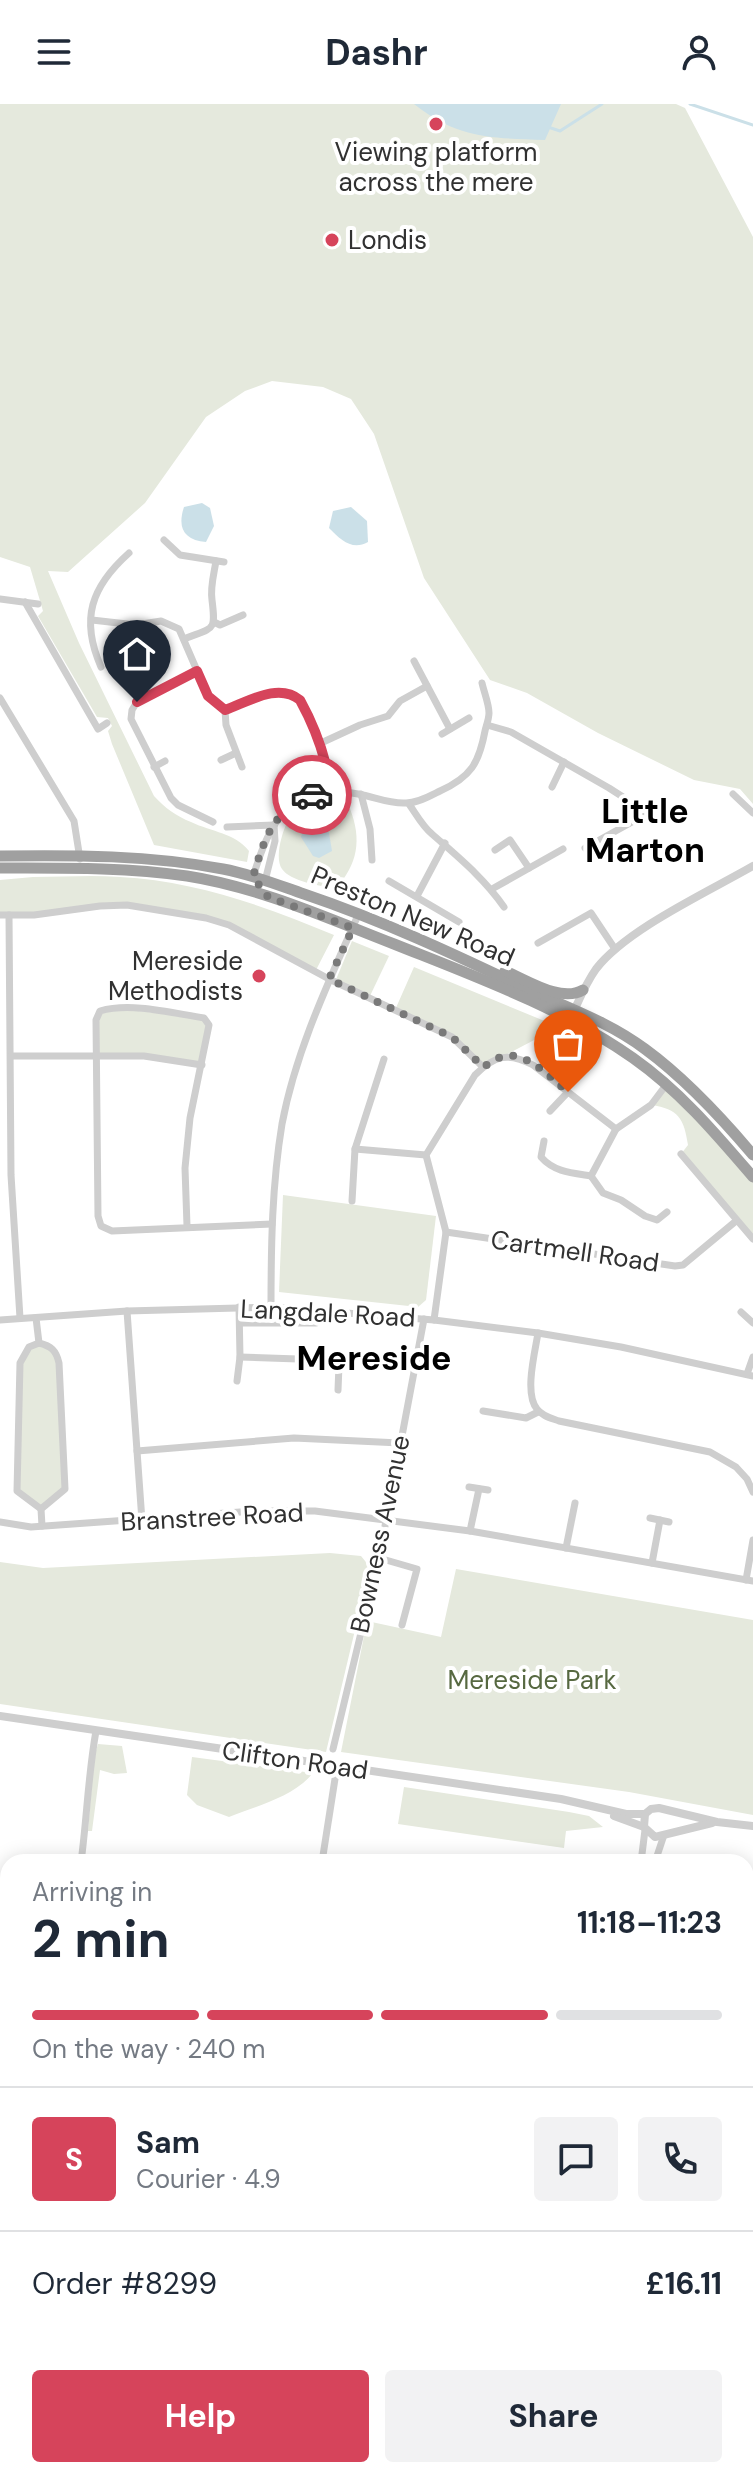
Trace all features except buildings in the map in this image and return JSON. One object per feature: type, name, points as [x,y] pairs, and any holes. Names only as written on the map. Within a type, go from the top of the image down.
[{"type":"highway","name":"Preston New Road","points":[[0,856],[80,854],[187,863],[259,880],[359,913],[544,997],[576,1008],[617,1031],[653,1055],[684,1082],[753,1155]]},
{"type":"highway","name":"Preston New Road","points":[[0,868],[110,869],[189,876],[268,897],[454,968],[570,1021],[634,1058],[707,1124],[753,1177]]},
{"type":"highway","points":[[241,889],[259,880],[268,897]]},
{"type":"highway","points":[[489,971],[504,970],[563,995],[574,995],[583,990]]},
{"type":"street","points":[[164,540],[180,555],[220,562],[211,595],[216,615],[214,622],[210,628],[184,639]]},
{"type":"street","points":[[101,667],[90,638],[94,600],[100,583],[111,568],[129,553]]},
{"type":"street","points":[[0,599],[38,604]]},
{"type":"street","points":[[25,602],[98,729],[107,723]]},
{"type":"street","points":[[214,622],[220,625],[243,615]]},
{"type":"street","points":[[92,620],[136,625],[161,621],[179,629],[208,696],[225,710],[226,725],[242,767]]},
{"type":"street","points":[[414,661],[450,729]]},
{"type":"street","points":[[197,671],[147,694],[132,710],[135,729],[166,790],[178,805],[213,822]]},
{"type":"street","points":[[227,827],[274,825],[295,804],[331,790],[409,804],[451,786],[470,772],[480,757],[489,713],[482,683]]},
{"type":"street","points":[[321,743],[388,716],[400,701],[427,686]]},
{"type":"street","points":[[225,710],[274,693],[287,692],[300,700],[321,743],[331,790]]},
{"type":"street","points":[[0,698],[74,821],[81,869]]},
{"type":"street","points":[[442,734],[469,718]]},
{"type":"street","points":[[487,725],[511,732],[623,797],[639,816]]},
{"type":"street","points":[[221,760],[236,753]]},
{"type":"street","points":[[154,767],[165,761]]},
{"type":"street","points":[[552,787],[564,762]]},
{"type":"street","points":[[361,794],[370,829],[372,860]]},
{"type":"street","points":[[733,794],[753,813]]},
{"type":"street","points":[[409,804],[430,833],[445,843],[492,889],[504,907]]},
{"type":"street","points":[[585,848],[659,807]]},
{"type":"street","points":[[259,880],[275,841],[274,825]]},
{"type":"street","points":[[495,850],[510,840],[529,868]]},
{"type":"street","points":[[417,896],[445,843]]},
{"type":"street","points":[[492,889],[563,849]]},
{"type":"street","points":[[570,1021],[583,990],[597,968],[615,949],[638,932],[753,866]]},
{"type":"street","points":[[389,881],[459,922]]},
{"type":"street","points":[[20,1318],[11,1175],[11,1056],[5,915],[34,915],[114,905],[182,913],[229,925],[329,979],[452,1037],[483,1067]]},
{"type":"street","points":[[271,1307],[272,1224],[283,1123],[302,1050],[359,913]]},
{"type":"street","points":[[538,943],[591,913],[615,949]]},
{"type":"street","points":[[187,1226],[185,1168],[190,1118],[209,1025],[204,1018],[155,1010],[110,1008],[100,1011],[96,1020],[96,1057],[98,1216],[101,1226],[112,1231],[272,1224]]},
{"type":"street","points":[[11,1056],[144,1056],[202,1065]]},
{"type":"street","points":[[434,1320],[446,1232],[426,1155],[475,1075],[502,1057],[512,1056],[533,1065],[616,1129]]},
{"type":"street","points":[[352,1201],[355,1149],[384,1059]]},
{"type":"street","points":[[591,1176],[616,1129],[651,1105],[666,1085]]},
{"type":"street","points":[[550,1111],[568,1092]]},
{"type":"street","points":[[544,1141],[541,1157],[548,1165],[565,1172],[591,1176],[603,1193],[621,1200],[645,1216],[657,1220],[667,1212]]},
{"type":"street","points":[[355,1149],[426,1155]]},
{"type":"street","points":[[681,1154],[753,1239]]},
{"type":"street","name":"Cartmell Road","points":[[446,1232],[675,1266],[683,1265],[736,1221]]},
{"type":"street","points":[[237,1381],[239,1307]]},
{"type":"street","name":"Langdale Road","points":[[0,1320],[127,1311],[271,1307],[424,1319],[538,1333],[750,1375],[753,1357]]},
{"type":"street","points":[[240,1323],[316,1323],[316,1310]]},
{"type":"street","points":[[127,1311],[142,1521]]},
{"type":"street","points":[[741,1312],[753,1323]]},
{"type":"street","points":[[36,1318],[39,1343]]},
{"type":"street","name":"Bowness Avenue","points":[[333,1749],[379,1558],[424,1319]]},
{"type":"street","points":[[538,1333],[531,1382],[538,1412],[559,1421],[710,1452],[726,1459],[750,1477],[753,1492]]},
{"type":"street","points":[[41,1509],[65,1489],[59,1363],[56,1353],[49,1346],[39,1343],[29,1347],[20,1363],[17,1491],[41,1509],[42,1526]]},
{"type":"street","points":[[240,1357],[332,1357],[338,1362],[349,1362]]},
{"type":"street","points":[[338,1362],[338,1390]]},
{"type":"street","points":[[483,1411],[526,1418],[538,1412]]},
{"type":"street","points":[[137,1451],[294,1438],[400,1443]]},
{"type":"street","points":[[469,1487],[488,1490]]},
{"type":"street","points":[[470,1531],[479,1489]]},
{"type":"street","points":[[566,1548],[575,1503]]},
{"type":"street","name":"Branstree Road","points":[[0,1522],[42,1526],[254,1511],[315,1511],[470,1531],[750,1580]]},
{"type":"street","points":[[650,1518],[669,1522]]},
{"type":"street","points":[[652,1563],[660,1520]]},
{"type":"street","points":[[750,1580],[753,1540]]},
{"type":"street","points":[[379,1558],[417,1569]]},
{"type":"street","points":[[402,1625],[420,1560]]},
{"type":"street","name":"Clifton Road","points":[[0,1716],[561,1799],[626,1814],[645,1814],[655,1808],[717,1822],[753,1826]]},
{"type":"street","points":[[82,1854],[96,1731]]},
{"type":"street","points":[[323,1854],[337,1766]]},
{"type":"street","name":"Clifton Road","points":[[590,1806],[644,1828],[653,1836],[717,1822]]},
{"type":"street","points":[[658,1854],[672,1824],[667,1811]]},
{"type":"street","points":[[642,1854],[645,1814]]},
{"type":"green space","points":[[0,104],[676,104],[685,108],[753,237],[753,804],[740,789],[694,780],[598,733],[527,693],[490,680],[424,578],[374,434],[351,399],[323,387],[272,381],[245,391],[206,417],[145,503],[68,572],[48,571],[79,643],[154,796],[176,814],[230,837],[249,851],[247,862],[154,845],[112,744],[108,731],[112,726],[108,718],[97,717],[38,616],[43,611],[30,567],[0,557]]},
{"type":"green space","points":[[326,798],[350,809],[357,841],[349,871],[335,889],[292,877],[282,869],[279,856],[288,821],[296,809]]},
{"type":"green space","points":[[109,876],[148,879],[202,889],[282,914],[334,935],[315,972],[229,925],[127,905],[0,915],[0,880]]},
{"type":"green space","points":[[352,941],[389,956],[369,998],[335,982]]},
{"type":"green space","points":[[414,967],[559,1027],[483,1067],[452,1037],[395,1010]]},
{"type":"green space","points":[[110,1008],[204,1018],[209,1025],[202,1065],[174,1059],[96,1057],[100,1011]]},
{"type":"green space","points":[[666,1085],[753,1177],[753,1239],[681,1154],[688,1145],[682,1122],[668,1109],[651,1105]]},
{"type":"green space","points":[[283,1195],[436,1216],[426,1300],[418,1307],[279,1292]]},
{"type":"green space","points":[[39,1343],[56,1353],[65,1489],[41,1509],[17,1491],[20,1363],[25,1352]]},
{"type":"green space","points":[[330,1553],[361,1556],[370,1567],[326,1752],[0,1704],[0,1562],[43,1568]]},
{"type":"green space","name":"Mereside Park","points":[[456,1569],[753,1620],[753,1815],[629,1792],[341,1752],[367,1621],[441,1637]]},
{"type":"green space","points":[[98,1744],[122,1746],[127,1773],[114,1774],[100,1770],[92,1831],[88,1831],[94,1757]]},
{"type":"green space","points":[[192,1757],[313,1773],[285,1795],[229,1817],[197,1805],[187,1795]]},
{"type":"green space","points":[[404,1787],[589,1816],[603,1827],[566,1831],[564,1848],[398,1824]]},
{"type":"water","points":[[414,104],[561,104],[545,140],[491,137],[461,130],[430,116]]},
{"type":"water","points":[[202,503],[210,508],[214,526],[206,542],[188,536],[181,521],[184,507]]},
{"type":"water","points":[[351,507],[367,521],[368,542],[352,545],[329,528],[333,511]]},
{"type":"water","points":[[310,822],[322,824],[329,833],[332,851],[319,858],[313,856],[301,837],[305,825]]},
{"type":"waterway","points":[[551,128],[560,131],[602,104]]},
{"type":"waterway","points":[[690,104],[753,125]]},
{"type":"way so far","points":[[312,795],[287,809],[275,822],[264,839],[253,877],[268,897],[353,928],[329,979],[452,1037],[483,1067],[502,1057],[520,1058],[568,1092]]},
{"type":"place","name":"Viewing platform across the mere","points":[[436,124]]},
{"type":"place","name":"Londis","points":[[332,240]]},
{"type":"place","name":"Mereside Methodists","points":[[259,976]]},
{"type":"district","name":"Little Marton","points":[[645,830]]},
{"type":"district","name":"Mereside","points":[[374,1358]]},
{"type":"route","points":[[137,702],[147,694],[197,671],[208,696],[225,710],[281,691],[294,695],[300,700],[321,743],[327,767],[331,790],[312,795]]}]
